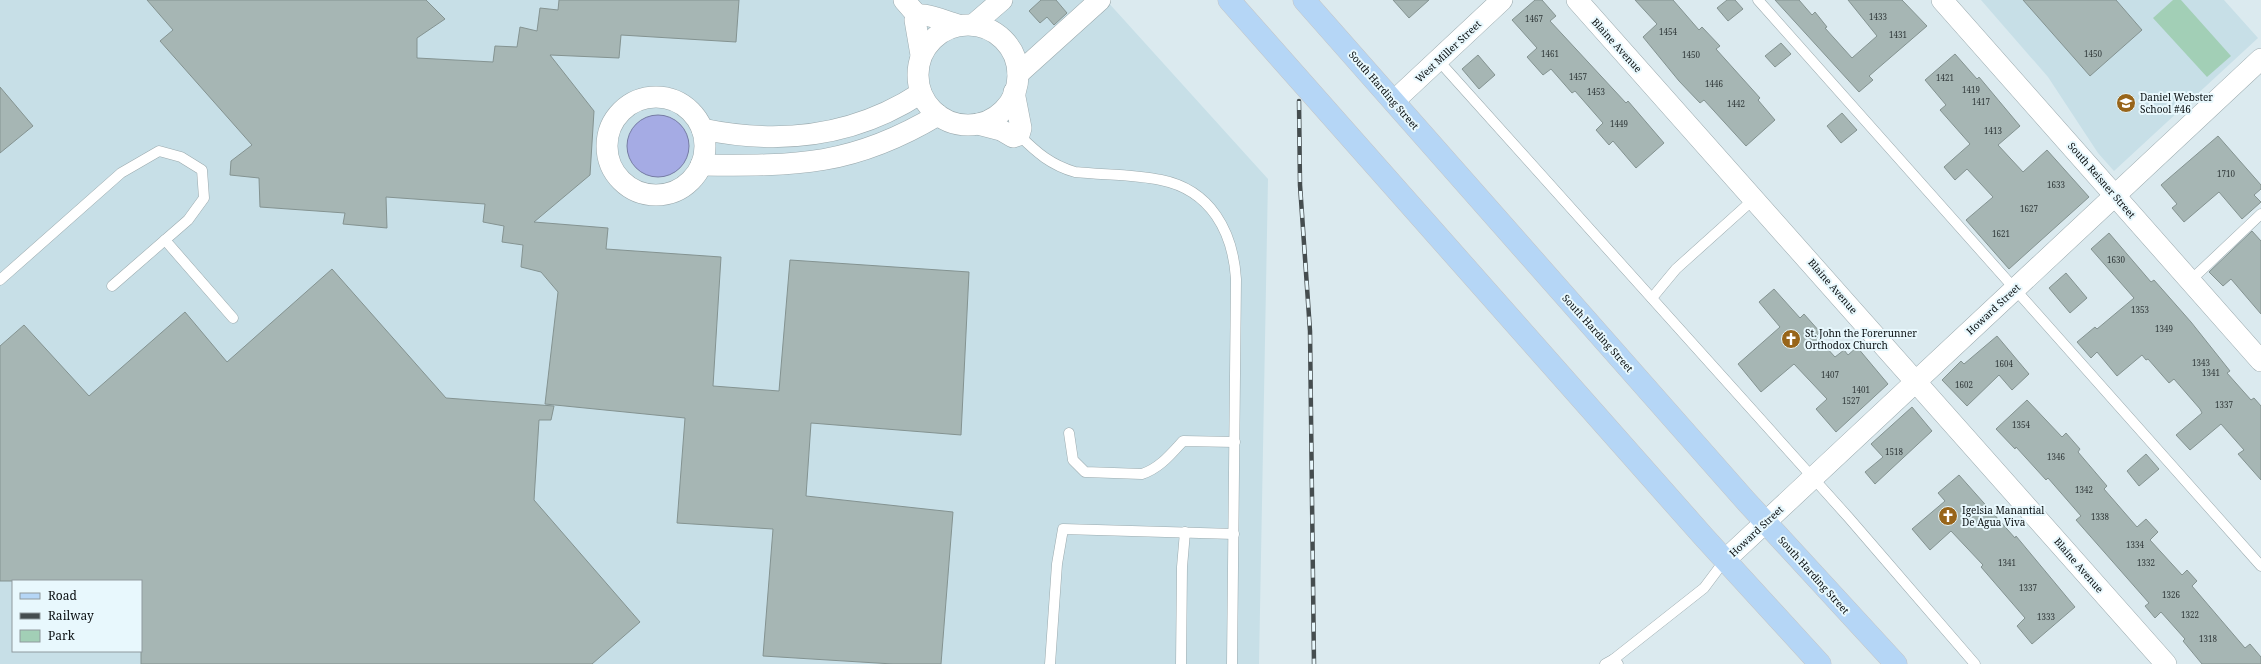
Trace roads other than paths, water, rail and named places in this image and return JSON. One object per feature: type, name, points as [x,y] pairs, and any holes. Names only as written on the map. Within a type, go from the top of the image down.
[{"type":"main road","points":[[1229,0],[1725,560],[1820,664]]},
{"type":"main road","name":"South Harding Street","points":[[1304,0],[1765,522],[1896,664]]},
{"type":"street","points":[[921,55],[936,36],[965,25],[1002,0]]},
{"type":"street","points":[[978,124],[992,118],[1007,105],[1016,83],[1100,0]]},
{"type":"street","name":"West Miller Street","points":[[1394,101],[1502,0]]},
{"type":"street","name":"Blaine Avenue","points":[[1577,0],[1755,198],[2166,664]]},
{"type":"street","name":"South Reisner Street","points":[[1942,0],[2116,195],[2261,361]]},
{"type":"street","points":[[910,8],[934,19],[995,33],[1006,42],[1014,55],[1021,128],[1020,136],[1013,137],[1001,130],[978,124],[954,123],[938,115],[928,106],[921,93],[917,73],[921,55],[910,8]]},
{"type":"street","name":"Howard Street","points":[[1725,560],[2261,59]]},
{"type":"street","points":[[702,129],[736,136],[755,138],[818,134],[874,118],[921,93]]},
{"type":"street","points":[[663,97],[681,104],[692,112],[702,129],[705,149],[701,165],[691,179],[675,190],[658,194],[643,193],[627,185],[616,174],[608,157],[607,141],[612,126],[619,114],[630,104],[644,98],[663,97]]},
{"type":"street","points":[[701,165],[778,166],[839,158],[884,144],[938,115]]},
{"type":"lane","points":[[1758,0],[2016,288],[2261,566]]},
{"type":"lane","points":[[1438,60],[1813,478],[1975,664]]},
{"type":"lane","points":[[1020,136],[1046,160],[1075,172],[1159,180],[1172,183],[1196,196],[1219,219],[1229,238],[1236,265],[1232,664]]},
{"type":"lane","points":[[0,280],[121,173],[159,152],[181,157],[202,170],[204,198],[188,220],[112,286]]},
{"type":"lane","points":[[1652,298],[1676,269],[1755,198]]},
{"type":"lane","points":[[2191,280],[2261,214]]},
{"type":"lane","points":[[165,240],[233,318]]},
{"type":"lane","points":[[1069,433],[1073,460],[1085,472],[1142,474],[1158,466],[1183,440],[1235,442]]},
{"type":"lane","points":[[1050,664],[1057,564],[1063,529],[1234,534]]},
{"type":"lane","points":[[1182,664],[1182,567],[1185,532]]},
{"type":"lane","points":[[1612,662],[1704,588],[1725,560]]},
{"type":"water","points":[[658,115],[670,118],[680,124],[686,134],[689,146],[686,158],[680,168],[670,174],[658,177],[646,174],[636,168],[630,158],[627,146],[630,134],[636,124],[646,118]]},
{"type":"railway","points":[[1299,101],[1300,185],[1310,331],[1314,664]]},
{"type":"place","name":"Daniel Webster School #46","points":[[2126,103]]},
{"type":"place","name":"St. John the Forerunner Orthodox Church","points":[[1791,339]]},
{"type":"place","name":"Igelsia Manantial De Agua Viva","points":[[1948,516]]}]
